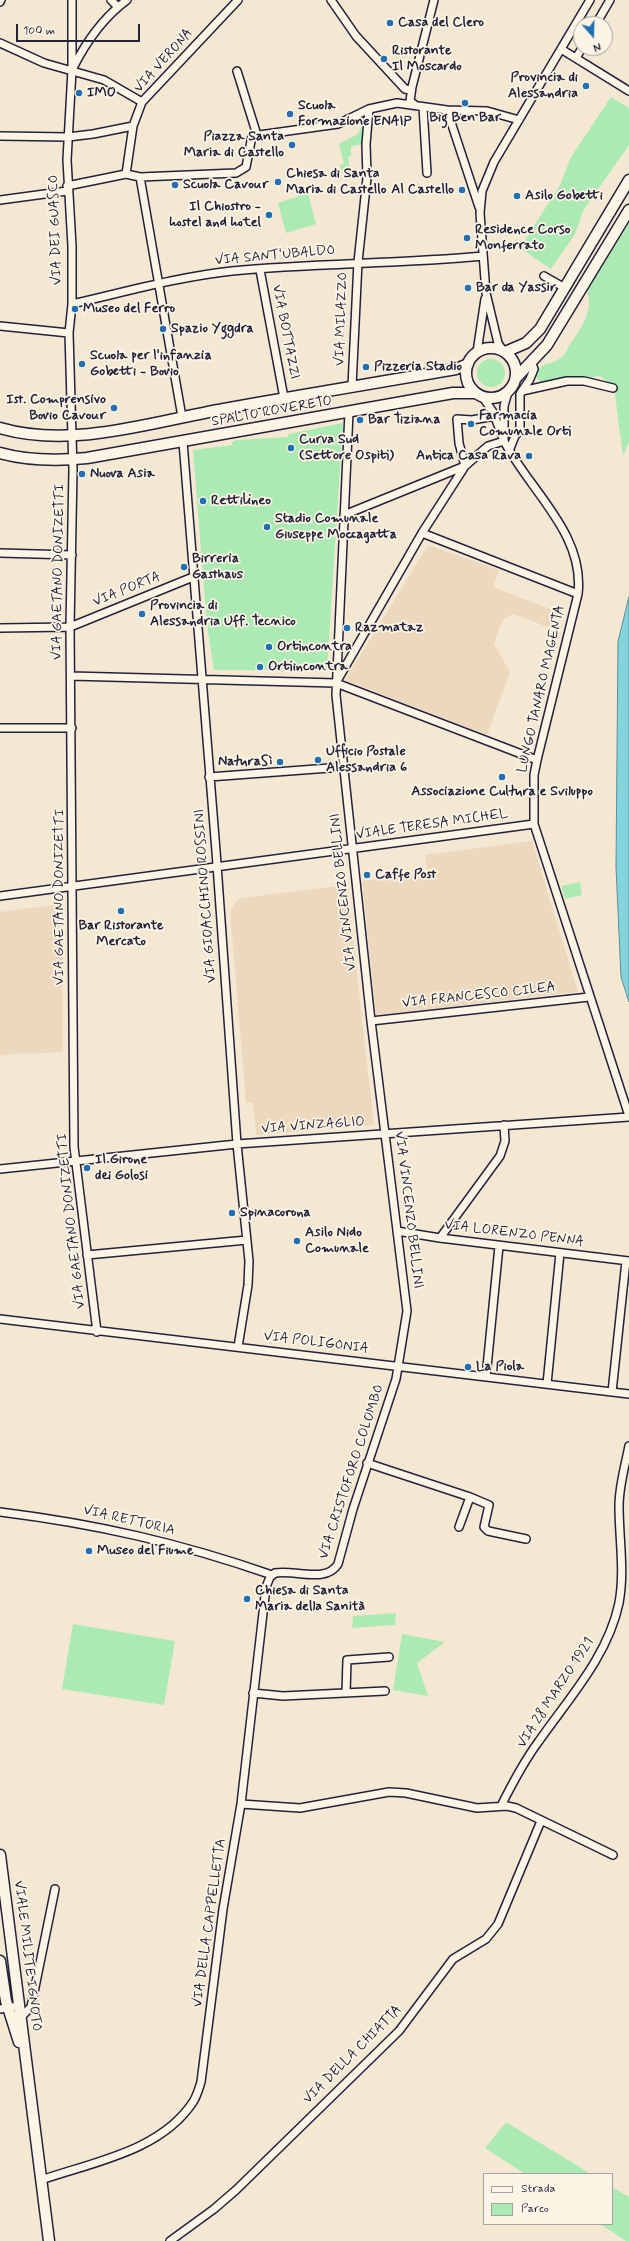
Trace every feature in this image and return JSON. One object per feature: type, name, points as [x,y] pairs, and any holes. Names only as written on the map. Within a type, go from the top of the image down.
[{"type":"main road","points":[[629,180],[540,329],[530,340],[504,351],[491,348],[477,352],[468,364],[467,381],[479,395],[496,398],[508,392],[516,378],[530,361],[547,345],[629,210]]},
{"type":"main road","points":[[504,351],[514,363],[516,378]]},
{"type":"main road","name":"SPALTO ROVERETO","points":[[0,428],[27,434],[72,436],[456,369],[468,364]]},
{"type":"main road","name":"SPALTO ROVERETO","points":[[0,453],[35,460],[73,460],[183,442],[458,392],[479,395]]},
{"type":"main road","name":"VIALE MILITE IGNOTO","points":[[0,1856],[49,2241]]},
{"type":"main road","name":"VIALE MILITE IGNOTO","points":[[0,1961],[4,2008],[25,2059]]},
{"type":"street","name":"VIA DEI GUASCO","points":[[72,0],[72,70],[67,188],[72,246],[72,304],[69,333],[73,460]]},
{"type":"street","points":[[111,0],[118,7]]},
{"type":"street","points":[[72,70],[89,39],[118,7],[127,0]]},
{"type":"street","name":"VIA VERONA","points":[[126,174],[133,126],[142,102],[238,0]]},
{"type":"street","points":[[331,0],[356,36],[407,88],[410,101],[414,105]]},
{"type":"street","points":[[0,200],[67,188],[126,174],[140,177],[222,175],[240,172],[245,169],[251,137],[338,124],[369,109],[394,104],[408,99],[407,88],[434,0]]},
{"type":"street","points":[[504,351],[498,343],[486,293],[480,208],[482,191],[489,172],[590,0]]},
{"type":"street","points":[[601,16],[610,0]]},
{"type":"street","points":[[0,43],[44,63],[104,80],[142,102]]},
{"type":"street","points":[[562,49],[629,91]]},
{"type":"street","points":[[237,71],[257,135]]},
{"type":"street","points":[[394,104],[414,105],[447,110],[487,111],[520,120]]},
{"type":"street","points":[[422,107],[427,173]]},
{"type":"street","name":"VIA MILAZZO","points":[[352,386],[358,262],[367,178],[369,109]]},
{"type":"street","points":[[447,110],[480,208]]},
{"type":"street","points":[[0,136],[68,137],[93,134],[133,126]]},
{"type":"street","points":[[140,177],[182,417]]},
{"type":"street","name":"VIA SANT'UBALDO","points":[[72,304],[159,282],[232,271],[358,262],[421,261],[483,256]]},
{"type":"street","name":"VIA BOTTAZZI","points":[[260,270],[284,398]]},
{"type":"street","points":[[544,276],[565,288]]},
{"type":"street","points":[[477,352],[486,293]]},
{"type":"street","points":[[0,326],[69,333]]},
{"type":"street","points":[[509,451],[515,436],[520,430],[519,404],[522,391],[530,379],[534,369],[530,361]]},
{"type":"street","points":[[522,391],[560,382],[584,381],[613,388]]},
{"type":"street","name":"LUNGO TANARO MAGENTA","points":[[504,441],[504,406],[508,392]]},
{"type":"street","name":"LUNGO TANARO MAGENTA","points":[[479,395],[490,405],[504,441],[516,464],[566,532],[573,549],[579,585],[578,594],[534,775],[534,824],[589,997],[629,1116]]},
{"type":"street","name":"VIA VINCENZO BELLINI","points":[[349,412],[336,683],[343,767],[370,1021],[407,1307],[398,1367]]},
{"type":"street","points":[[465,466],[459,443],[457,419],[472,420],[495,416]]},
{"type":"street","points":[[336,683],[422,533],[465,466],[488,446],[504,441]]},
{"type":"street","name":"VIA GIOACCHINO ROSSINI","points":[[183,442],[217,866],[237,1144],[249,1261],[248,1285],[238,1347]]},
{"type":"street","name":"VIA GAETANO DONIZETTI","points":[[73,460],[70,627],[76,1161],[97,1332]]},
{"type":"street","points":[[344,515],[465,466]]},
{"type":"street","points":[[422,533],[578,594]]},
{"type":"street","points":[[0,553],[72,555]]},
{"type":"street","name":"VIA PORTA","points":[[70,627],[193,578]]},
{"type":"street","points":[[0,628],[70,627]]},
{"type":"street","points":[[71,676],[202,678],[336,683],[537,760]]},
{"type":"street","points":[[0,728],[72,728]]},
{"type":"street","points":[[209,777],[343,767]]},
{"type":"street","name":"VIALE TERESA MICHEL","points":[[0,896],[534,824]]},
{"type":"street","name":"VIA FRANCESCO CILEA","points":[[370,1021],[589,997]]},
{"type":"street","name":"VIA VINZAGLIO","points":[[0,1169],[237,1144],[629,1116]]},
{"type":"street","points":[[440,1238],[500,1156],[505,1141],[504,1125]]},
{"type":"street","name":"VIA LORENZO PENNA","points":[[397,1231],[499,1246],[627,1261]]},
{"type":"street","points":[[87,1255],[247,1240]]},
{"type":"street","points":[[486,1377],[499,1246]]},
{"type":"street","points":[[547,1384],[560,1253]]},
{"type":"street","points":[[612,1392],[627,1261]]},
{"type":"street","name":"VIA POLIGONIA","points":[[0,1319],[97,1332],[238,1347],[629,1394]]},
{"type":"street","name":"VIA CRISTOFORO COLOMBO","points":[[272,1576],[278,1573],[326,1573],[334,1570],[338,1564],[367,1464],[392,1394],[398,1367]]},
{"type":"street","name":"VIA 28 MARZO 1921","points":[[501,1806],[538,1742],[573,1695],[607,1638],[618,1603],[621,1540],[619,1506],[622,1478],[629,1446]]},
{"type":"street","points":[[367,1464],[470,1497],[489,1505],[484,1527],[488,1531],[526,1539]]},
{"type":"street","points":[[459,1527],[470,1497]]},
{"type":"street","name":"VIA RETTORIA","points":[[0,1512],[63,1520],[106,1528],[208,1553],[272,1576]]},
{"type":"street","name":"VIA DELLA CAPPELLETTA","points":[[41,2180],[132,2149],[157,2137],[179,2118],[193,2101],[201,2082],[223,1910],[241,1804],[264,1596],[267,1583],[272,1576]]},
{"type":"street","points":[[346,1693],[347,1660],[389,1657]]},
{"type":"street","points":[[253,1693],[283,1696],[385,1691]]},
{"type":"street","points":[[241,1804],[300,1808],[389,1792],[406,1793],[477,1808],[501,1806],[516,1808],[613,1855]]},
{"type":"street","name":"VIA DELLA CHIATTA","points":[[170,2241],[222,2202],[389,2041],[414,2012],[453,1959],[492,1934],[498,1924],[542,1821]]},
{"type":"street","points":[[21,2016],[31,2007],[55,1889]]},
{"type":"street","points":[[4,2008],[19,2006]]},
{"type":"shaded area","points":[[428,545],[499,570],[493,587],[555,611],[550,628],[514,614],[505,618],[501,624],[494,644],[510,672],[487,735],[345,680]]},
{"type":"shaded area","points":[[532,841],[578,992],[376,1015],[362,881],[427,873],[425,855]]},
{"type":"shaded area","points":[[347,885],[374,1125],[256,1135],[253,1102],[246,1103],[230,912],[234,904],[241,898]]},
{"type":"shaded area","points":[[62,904],[63,1052],[22,1053],[0,1056],[0,912]]},
{"type":"green space","points":[[611,97],[629,108],[629,145],[583,211],[575,234],[551,269],[520,248],[560,185],[571,157]]},
{"type":"green space","points":[[366,115],[364,144],[351,146],[351,156],[348,157],[350,169],[341,171],[340,165],[344,164],[339,144],[358,134]]},
{"type":"green space","points":[[308,193],[316,224],[286,233],[278,203]]},
{"type":"green space","points":[[629,223],[629,442],[623,456],[614,387],[600,376],[541,383],[534,375],[544,365],[562,357],[582,326],[588,312],[589,305],[587,291]]},
{"type":"green space","points":[[491,359],[501,363],[505,373],[501,383],[491,387],[481,383],[477,373],[481,363]]},
{"type":"green space","name":"Stadio Comunale Giuseppe Moccagatta","points":[[343,423],[327,670],[214,670],[207,626],[193,450],[232,445],[232,442],[236,440],[287,437],[289,434]]},
{"type":"green space","points":[[580,882],[582,895],[565,899],[561,886]]},
{"type":"green space","points":[[396,1613],[395,1625],[352,1628],[353,1616]]},
{"type":"green space","points":[[73,1624],[175,1641],[164,1705],[62,1689]]},
{"type":"green space","points":[[402,1634],[445,1642],[417,1663],[428,1696],[393,1690]]},
{"type":"green space","points":[[506,2122],[589,2173],[523,2173],[485,2148]]},
{"type":"green space","points":[[613,2188],[629,2197],[629,2241],[626,2241],[602,2225],[613,2225]]},
{"type":"water","points":[[629,597],[629,1002],[621,977],[616,867],[618,642]]},
{"type":"place","name":"Casa del Clero","points":[[390,23]]},
{"type":"place","name":"Ristorante Il Moscardo","points":[[384,59]]},
{"type":"place","name":"Provincia di Alessandria","points":[[586,86]]},
{"type":"place","name":"IMO","points":[[79,93]]},
{"type":"place","name":"Big Ben Bar","points":[[465,103]]},
{"type":"place","name":"Scuola Formazione ENAIP","points":[[290,114]]},
{"type":"place","name":"Piazza Santa Maria di Castello","points":[[292,145]]},
{"type":"place","name":"Chiesa di Santa Maria di Castello","points":[[278,182]]},
{"type":"place","name":"Scuola Cavour","points":[[175,185]]},
{"type":"place","name":"Al Castello","points":[[462,190]]},
{"type":"place","name":"Asilo Gobetti","points":[[517,196]]},
{"type":"place","name":"Il Chiostro - hostel and hotel","points":[[269,215]]},
{"type":"place","name":"Residence Corso Monferrato","points":[[467,238]]},
{"type":"place","name":"Bar da Yassir","points":[[468,288]]},
{"type":"place","name":"Museo del Ferro","points":[[75,309]]},
{"type":"place","name":"Spazio Yggdra","points":[[163,329]]},
{"type":"place","name":"Scuola per l'infanzia Gobetti - Bovio","points":[[82,364]]},
{"type":"place","name":"Pizzeria Stadio","points":[[366,367]]},
{"type":"place","name":"Ist. Comprensivo Bovio Cavour","points":[[114,408]]},
{"type":"place","name":"Bar Tiziana","points":[[360,420]]},
{"type":"place","name":"Farmacia Comunale Orti","points":[[471,424]]},
{"type":"place","name":"Curva Sud (Settore Ospiti)","points":[[291,448]]},
{"type":"place","name":"Antica Casa Rava","points":[[529,456]]},
{"type":"place","name":"Nuova Asia","points":[[82,474]]},
{"type":"place","name":"Rettilineo","points":[[203,501]]},
{"type":"place","name":"Stadio Comunale Giuseppe Moccagatta","points":[[267,527]]},
{"type":"place","name":"Birreria Gasthaus","points":[[184,567]]},
{"type":"place","name":"Provincia di Alessandria Uff. Tecnico","points":[[142,614]]},
{"type":"place","name":"Razmataz","points":[[347,628]]},
{"type":"place","name":"Ortincontra","points":[[269,647]]},
{"type":"place","name":"Ortiincontra","points":[[260,667]]},
{"type":"place","name":"Ufficio Postale Alessandria 6","points":[[318,760]]},
{"type":"place","name":"NaturaSì","points":[[280,762]]},
{"type":"place","name":"Associazione Cultura e Sviluppo","points":[[502,777]]},
{"type":"place","name":"Caffe Post","points":[[367,875]]},
{"type":"place","name":"Bar Ristorante Mercato","points":[[121,911]]},
{"type":"place","name":"Il Girone dei Golosi","points":[[87,1168]]},
{"type":"place","name":"Spinacorona","points":[[232,1213]]},
{"type":"place","name":"Asilo Nido Comunale","points":[[297,1241]]},
{"type":"place","name":"La Piola","points":[[468,1367]]},
{"type":"place","name":"Museo del Fiume","points":[[89,1551]]},
{"type":"place","name":"Chiesa di Santa Maria della Sanità","points":[[247,1599]]}]
